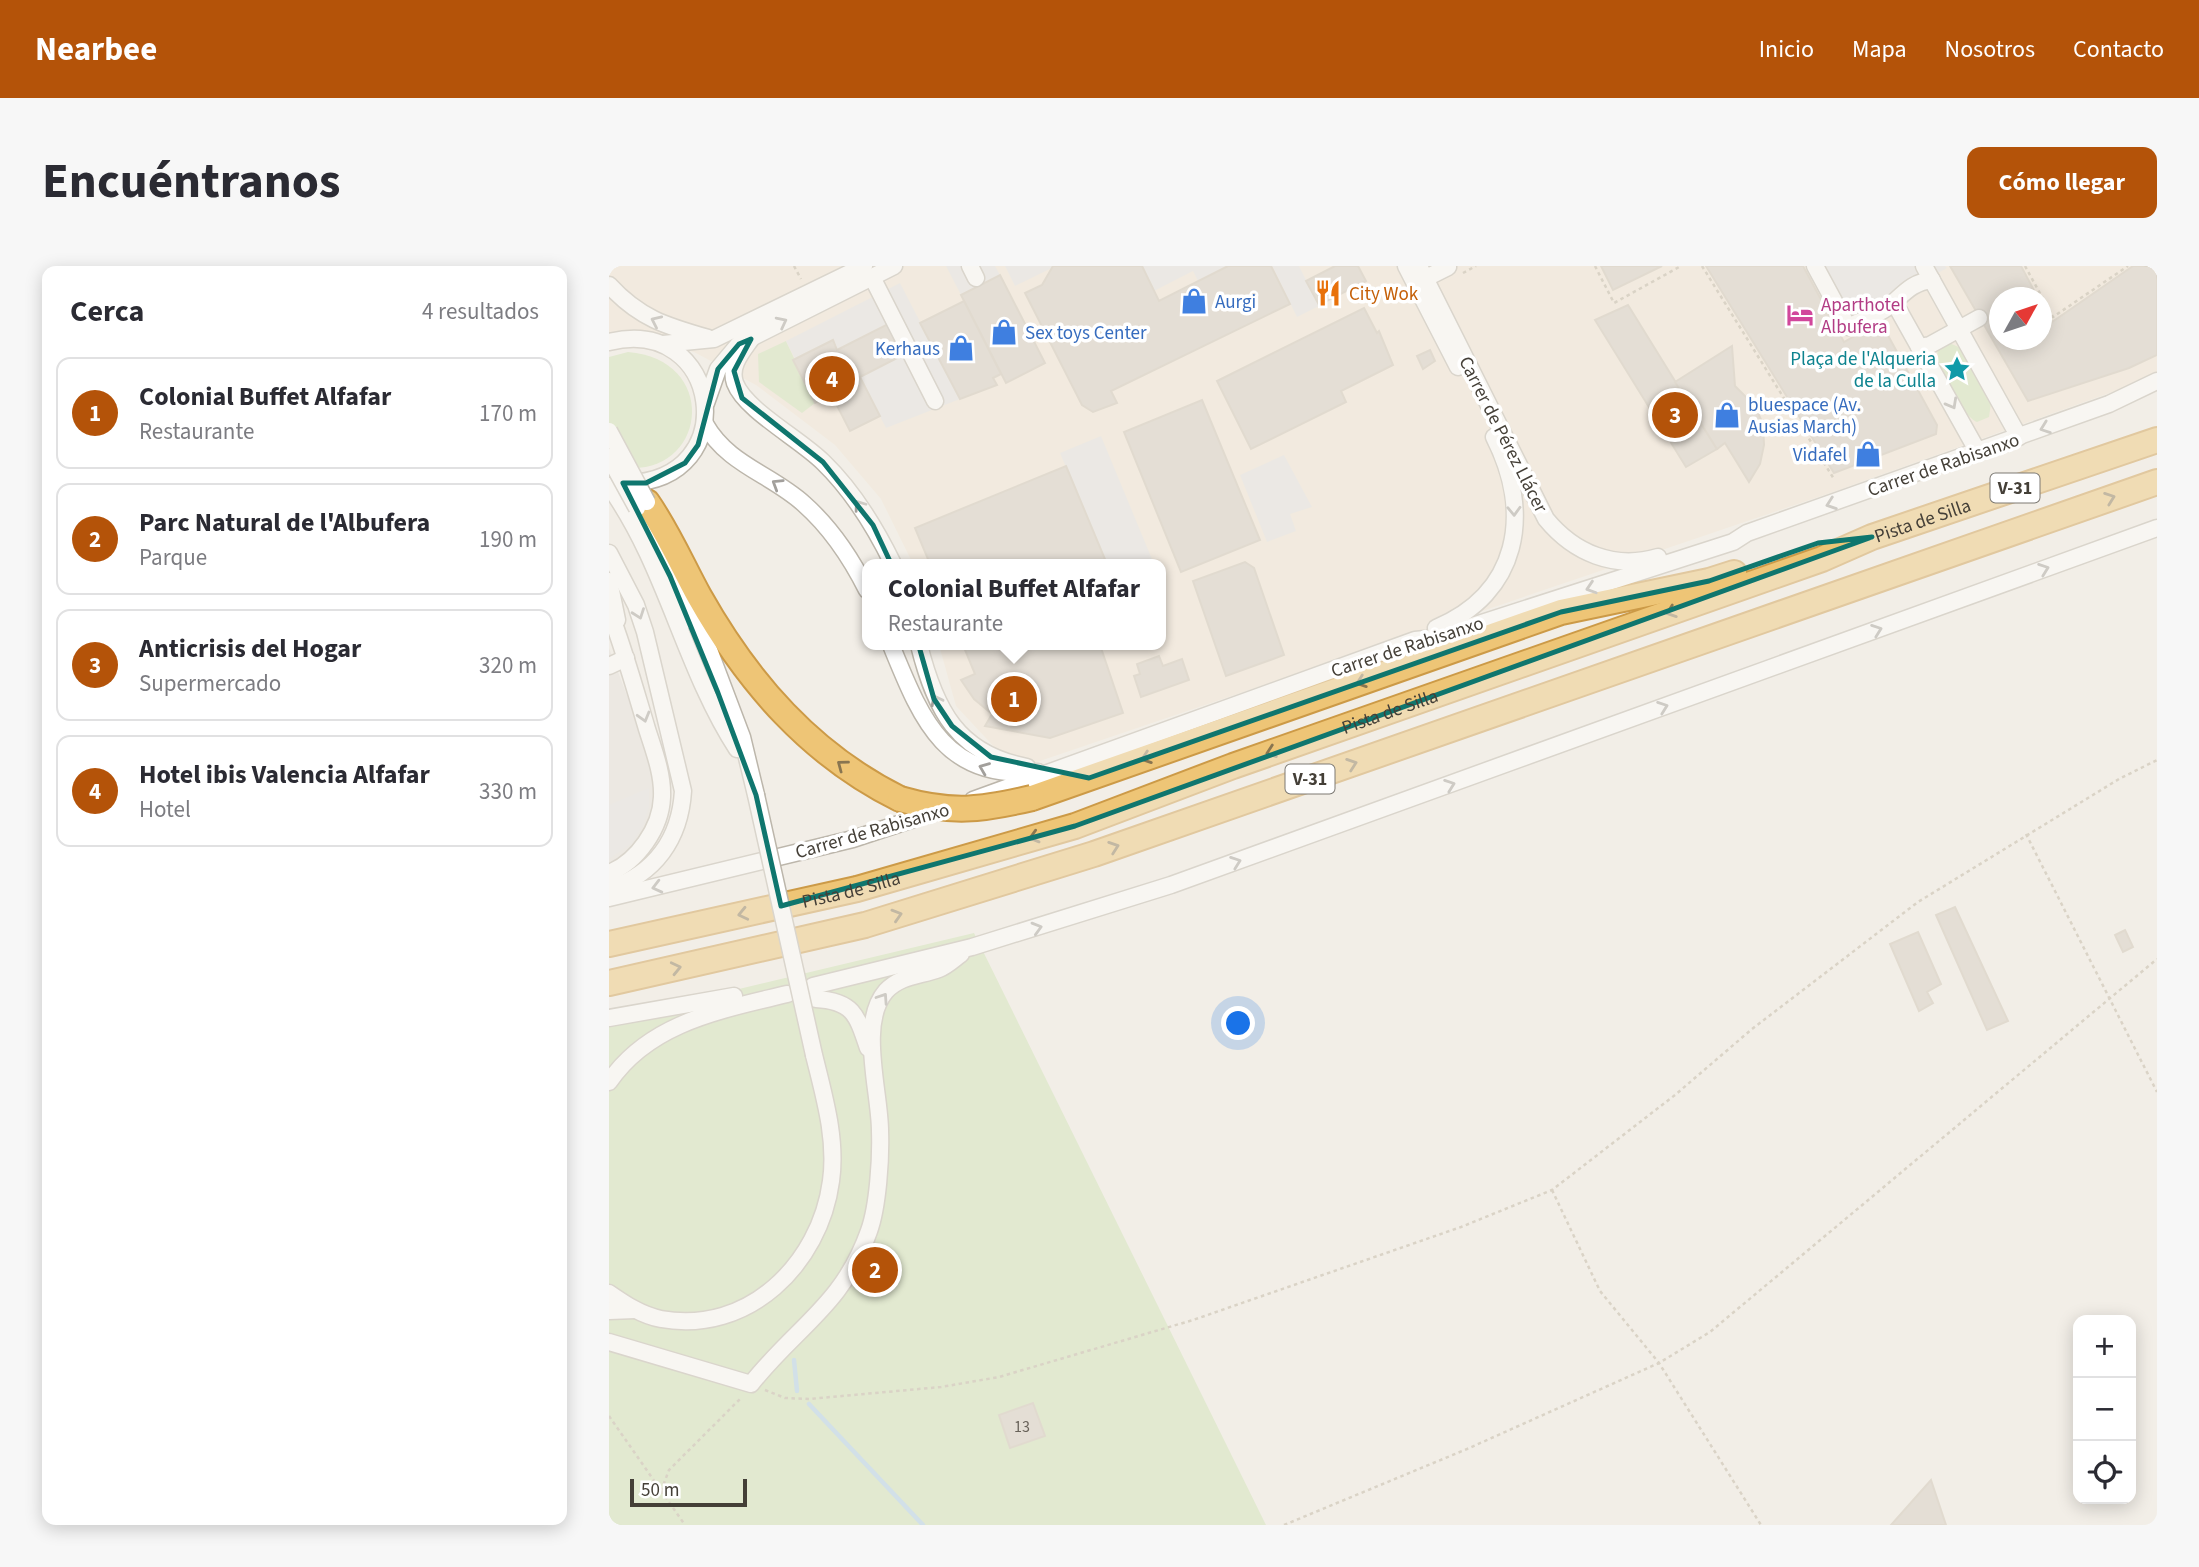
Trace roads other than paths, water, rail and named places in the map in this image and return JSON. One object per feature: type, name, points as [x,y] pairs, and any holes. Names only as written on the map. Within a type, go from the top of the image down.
[{"type":"highway","name":"Pista de Silla","points":[[609,944],[857,888],[1075,826],[1233,766],[1822,559],[1872,537],[2157,440]]},
{"type":"highway","name":"Pista de Silla","points":[[609,983],[865,925],[1094,854],[2157,482]]},
{"type":"highway","points":[[642,505],[717,626],[761,689],[796,727],[862,780],[900,799],[932,808],[984,810],[1033,798],[1561,612],[1709,581],[1818,543],[1872,537]]},
{"type":"street","points":[[609,342],[628,338],[663,344],[714,339],[868,272],[894,266]]},
{"type":"street","name":"Carrer de Pérez Llácer","points":[[1406,266],[1498,445],[1509,473],[1515,507],[1514,531],[1507,560],[1492,588],[1477,606],[1415,640]]},
{"type":"street","points":[[1422,272],[1448,267]]},
{"type":"street","points":[[609,479],[624,483],[646,483],[667,476],[685,463],[698,445],[705,424],[706,403],[718,369],[739,344],[868,272]]},
{"type":"street","points":[[868,272],[935,401]]},
{"type":"street","name":"Carrer de Pérez Llácer","points":[[1422,272],[1546,519],[1576,548],[1619,562],[1642,562],[1731,534],[1748,533]]},
{"type":"street","points":[[1814,273],[1848,327],[1894,302],[1899,293],[1920,282],[1928,273],[2019,437]]},
{"type":"street","points":[[609,285],[624,301],[655,323],[714,339]]},
{"type":"street","points":[[1894,302],[1978,452]]},
{"type":"street","points":[[1919,347],[1930,345],[1979,318]]},
{"type":"street","points":[[751,339],[736,362],[734,371],[742,398],[823,461],[867,517],[890,559]]},
{"type":"street","points":[[663,344],[692,368],[701,384],[706,403]]},
{"type":"street","name":"Carrer de Rabisanxo","points":[[609,898],[853,839],[1022,784],[1051,771],[1415,640],[1435,638],[1734,541],[1748,533],[2109,404],[2157,381]]},
{"type":"street","points":[[2109,404],[2129,402],[2157,392]]},
{"type":"street","points":[[705,424],[722,450],[804,503],[838,542],[862,582]]},
{"type":"street","points":[[609,431],[719,670],[742,737],[828,1113],[832,1179],[826,1208],[804,1257],[766,1295],[733,1314],[683,1322],[659,1319],[635,1310],[609,1293]]},
{"type":"street","points":[[609,457],[642,505],[756,795]]},
{"type":"street","points":[[609,486],[621,503],[667,596],[722,725],[737,749]]},
{"type":"street","points":[[874,1064],[858,1018],[837,1000],[814,992],[972,947],[1171,885],[2157,528]]},
{"type":"street","points":[[609,553],[636,605],[645,632],[680,769],[683,791],[681,812],[674,836],[660,857],[625,884],[609,889]]},
{"type":"street","points":[[609,581],[625,652],[661,776],[662,798],[659,817],[648,838],[634,856],[609,873]]},
{"type":"street","points":[[609,610],[625,652]]},
{"type":"street","points":[[893,650],[923,720],[941,742],[959,757],[997,773],[1051,771]]},
{"type":"street","points":[[920,650],[934,699],[964,738],[978,750],[1000,760],[1051,771]]},
{"type":"street","points":[[609,666],[625,652]]},
{"type":"street","points":[[609,1342],[751,1384],[771,1358],[828,1305],[860,1256],[871,1227],[880,1130],[874,1064],[873,1021],[877,1003],[888,989],[906,977],[940,969],[972,947]]},
{"type":"street","points":[[609,1018],[788,995],[725,1008],[667,1030],[634,1053],[609,1082]]},
{"type":"street","points":[[609,1311],[635,1310]]},
{"type":"waterway","points":[[794,1360],[797,1391]]},
{"type":"waterway","points":[[809,1404],[923,1525]]},
{"type":"place","name":"City Wok","points":[[1328,293]]},
{"type":"place","name":"Aurgi","points":[[1194,301]]},
{"type":"place","name":"Aparthotel Albufera","points":[[1800,315]]},
{"type":"place","name":"Sex toys Center","points":[[1004,332]]},
{"type":"place","name":"Kerhaus","points":[[961,348]]},
{"type":"place","name":"Plaça de l'Alqueria de la Culla","points":[[1957,369]]},
{"type":"place","name":"Hotel ibis Valencia Alfafar","points":[[832,379]]},
{"type":"place","name":"Anticrisis del Hogar","points":[[1675,415]]},
{"type":"place","name":"bluespace (Av. Ausias March)","points":[[1727,415]]},
{"type":"place","name":"Vidafel","points":[[1868,454]]},
{"type":"place","name":"Colonial Buffet Alfafar","points":[[1014,699]]},
{"type":"place","name":"Parc Natural de l'Albufera","points":[[875,1270]]}]
